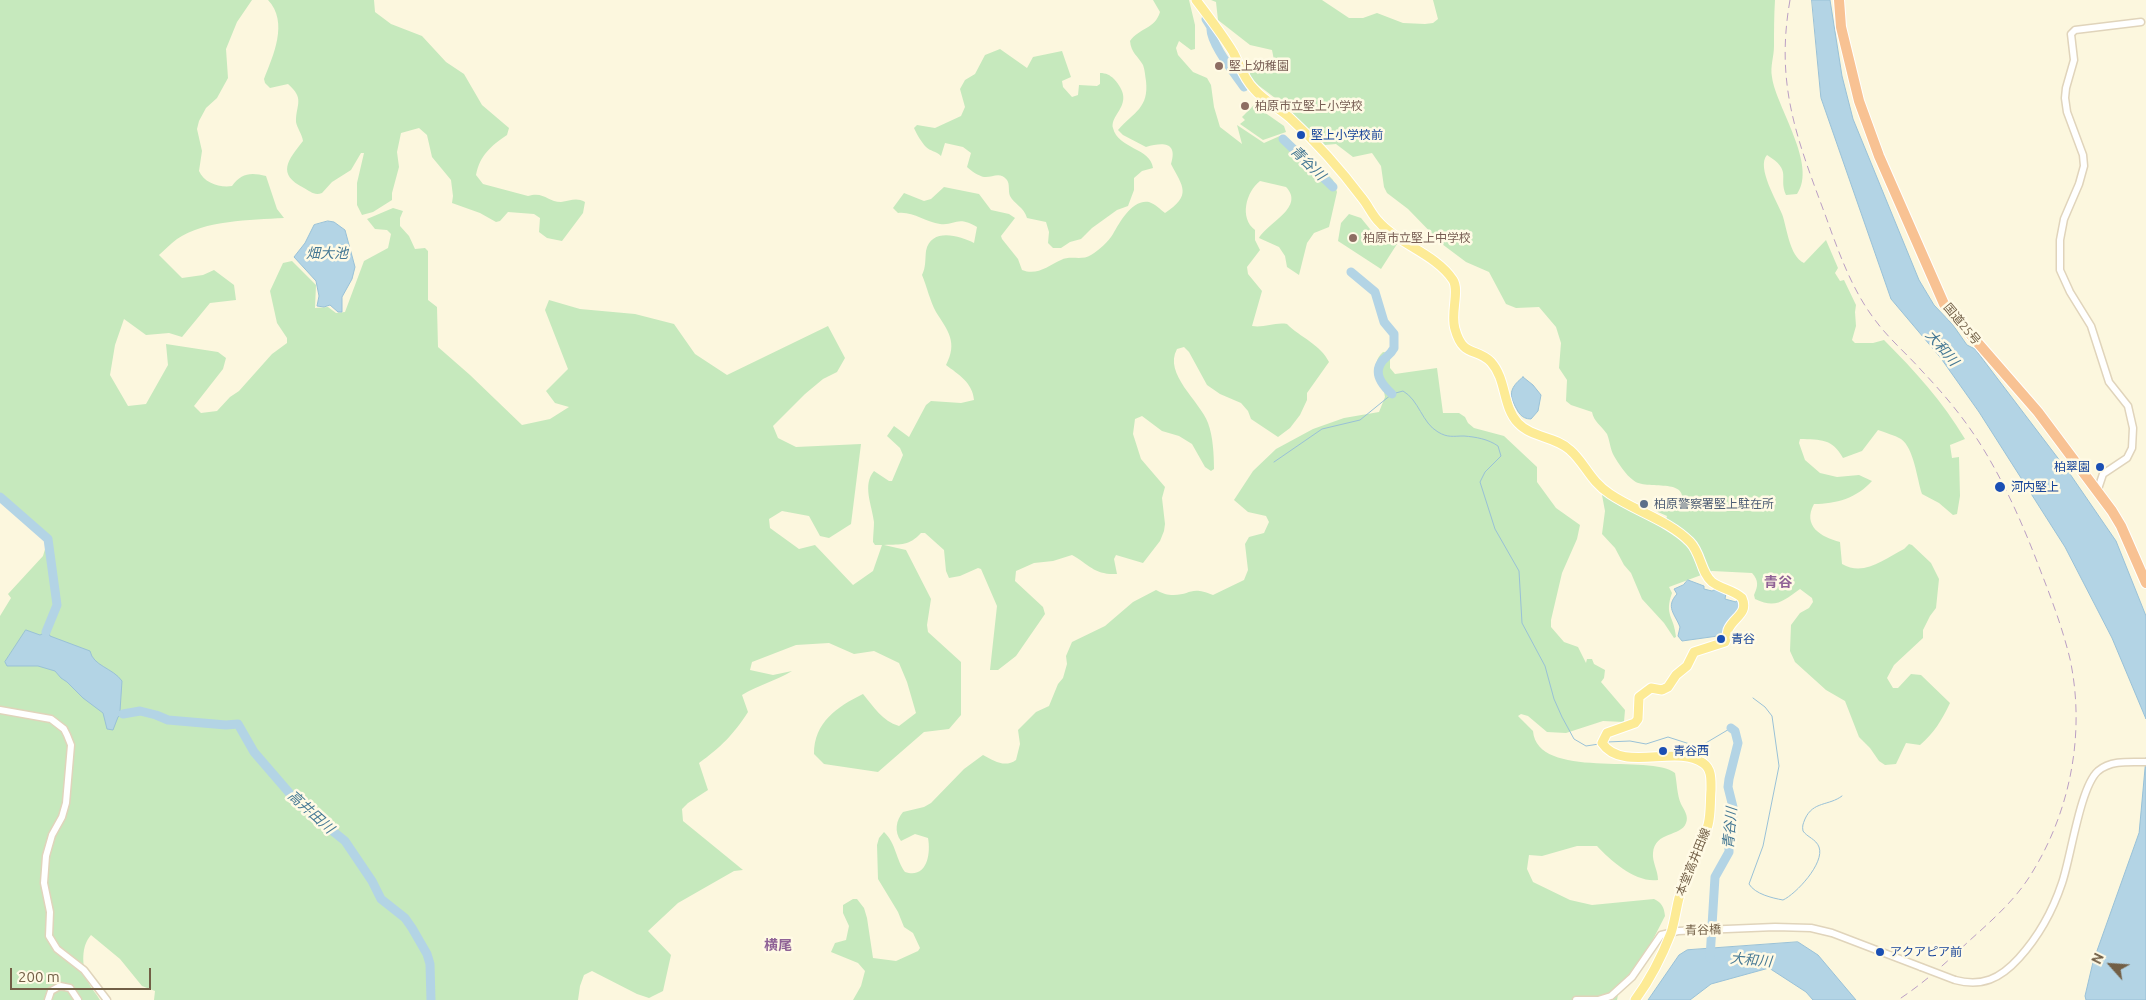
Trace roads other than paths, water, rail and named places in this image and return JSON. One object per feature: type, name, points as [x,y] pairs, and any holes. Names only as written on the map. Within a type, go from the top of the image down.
[{"type":"highway","name":"国道25号","points":[[1839,0],[1841,27],[1859,101],[1879,156],[1944,304],[2038,412],[2097,492],[2121,526],[2146,583]]},
{"type":"main road","name":"本堂高井田線","points":[[1196,0],[1226,41],[1235,55],[1241,72],[1254,89],[1290,118],[1354,188],[1378,222],[1432,261],[1453,279],[1456,292],[1453,317],[1459,340],[1469,351],[1490,362],[1500,375],[1508,412],[1518,424],[1527,432],[1558,442],[1571,450],[1593,480],[1609,494],[1681,533],[1692,543],[1700,555],[1710,580],[1742,598],[1744,608],[1741,615],[1729,627],[1725,642],[1694,652],[1687,666],[1676,675],[1668,687],[1662,690],[1651,688],[1645,691],[1639,696],[1638,719],[1630,726],[1607,733],[1602,743],[1606,749],[1621,756],[1693,758],[1707,766],[1711,775],[1708,824],[1677,901],[1674,931],[1648,982],[1635,1000]]},
{"type":"street","points":[[2097,492],[2103,474],[2127,458],[2132,448],[2133,428],[2128,406],[2109,382],[2091,326],[2070,292],[2060,270],[2060,240],[2064,219],[2080,184],[2084,166],[2083,155],[2067,112],[2066,88],[2074,60],[2070,34],[2075,30],[2141,22]]},
{"type":"street","points":[[0,710],[51,719],[64,728],[67,735],[70,745],[66,803],[62,817],[52,835],[46,856],[44,883],[50,912],[49,936],[56,949],[84,970],[106,1000]]},
{"type":"street","name":"青谷橋","points":[[1674,931],[1729,928],[1811,928],[1832,933],[1955,980],[1967,983],[1985,983],[2002,975],[2022,955],[2042,928],[2062,883],[2086,790],[2092,777],[2098,771],[2116,763],[2146,762]]},
{"type":"street","points":[[1576,1000],[1598,1000],[1610,996],[1632,977],[1661,936],[1674,931]]},
{"type":"street","points":[[48,1000],[51,991],[60,986],[70,988],[78,1000]]},
{"type":"water","name":"大和川","points":[[1812,0],[1830,0],[1842,76],[1853,119],[1919,280],[1934,305],[1953,325],[1967,345],[1975,349],[2070,474],[2116,541],[2146,616],[2146,719],[2112,638],[2065,547],[1979,412],[1940,357],[1891,299],[1821,98]]},
{"type":"water","name":"畑大池","points":[[328,221],[334,222],[345,230],[355,267],[352,279],[342,297],[342,312],[338,312],[330,305],[324,307],[317,306],[319,296],[316,281],[294,257],[305,243],[314,225]]},
{"type":"water","points":[[1523,377],[1541,395],[1538,411],[1531,419],[1525,418],[1520,414],[1511,396],[1512,389]]},
{"type":"water","points":[[1688,580],[1704,586],[1704,589],[1712,591],[1716,589],[1726,593],[1725,599],[1736,602],[1738,597],[1742,603],[1725,635],[1682,641],[1678,636],[1680,627],[1671,607],[1673,599],[1677,594],[1674,589],[1683,585]]},
{"type":"water","points":[[26,630],[40,635],[48,631],[50,636],[90,651],[99,664],[114,673],[122,681],[120,711],[123,713],[118,717],[113,730],[107,729],[103,713],[83,698],[55,671],[38,666],[7,666],[5,662]]},
{"type":"water","points":[[2146,758],[2146,1000],[2086,1000],[2085,996],[2093,962],[2139,833]]},
{"type":"water","name":"大和川","points":[[1798,942],[1818,955],[1856,1000],[1813,1000],[1806,992],[1769,968],[1711,984],[1690,1000],[1648,1000],[1679,955],[1687,950]]},
{"type":"waterway","name":"青谷川","points":[[1206,19],[1211,27],[1211,33],[1218,49],[1244,87]]},
{"type":"waterway","name":"青谷川","points":[[1283,139],[1333,187]]},
{"type":"waterway","name":"青谷川","points":[[1351,272],[1375,292],[1384,322],[1394,334],[1394,348],[1383,360],[1378,370],[1382,383],[1392,394]]},
{"type":"waterway","points":[[1274,462],[1322,429],[1360,420],[1392,394],[1403,391],[1413,400],[1428,423],[1438,432],[1448,436],[1482,439],[1498,446],[1501,456],[1485,472],[1480,482],[1495,529],[1519,571],[1522,623],[1545,666],[1554,699],[1574,739],[1586,746],[1599,744]]},
{"type":"waterway","name":"高井田川","points":[[0,497],[48,539],[57,605],[46,632]]},
{"type":"waterway","points":[[1753,698],[1765,707],[1772,716],[1779,766],[1763,846],[1749,884],[1755,890],[1764,895],[1783,900],[1802,885],[1814,869],[1820,854],[1818,844],[1803,831],[1805,819],[1812,809],[1842,796]]},
{"type":"waterway","name":"高井田川","points":[[123,714],[140,711],[168,720],[226,725],[238,724],[254,752],[298,803],[345,841],[372,881],[381,899],[405,918],[412,928],[427,954],[430,964],[431,1000]]},
{"type":"waterway","points":[[1607,742],[1630,741],[1646,744],[1668,737],[1699,747],[1731,728]]},
{"type":"waterway","name":"青谷川","points":[[1710,958],[1715,877],[1729,852],[1729,833],[1734,811],[1728,787],[1738,743],[1735,731],[1731,728]]},
{"type":"railway","points":[[1790,0],[1785,59],[1791,111],[1806,162],[1841,258],[1859,296],[1875,320],[1886,334],[1930,379],[1966,423],[2006,489],[2035,555],[2053,604],[2070,659],[2075,687],[2075,745],[2071,773],[2055,828],[2043,854],[2022,888],[2000,912],[1935,972],[1898,1000]]},
{"type":"place","name":"堅上幼稚園","points":[[1219,66]]},
{"type":"place","name":"柏原市立堅上小学校","points":[[1245,106]]},
{"type":"place","name":"堅上小学校前","points":[[1301,135]]},
{"type":"place","name":"柏原市立堅上中学校","points":[[1353,238]]},
{"type":"place","name":"柏翠園","points":[[2100,467]]},
{"type":"place","name":"河内堅上","points":[[2000,487]]},
{"type":"place","name":"柏原警察署堅上駐在所","points":[[1644,504]]},
{"type":"place","name":"青谷","points":[[1721,639]]},
{"type":"place","name":"青谷西","points":[[1663,751]]},
{"type":"place","name":"アクアピア前","points":[[1880,952]]},
{"type":"district","name":"青谷","points":[[1778,582]]},
{"type":"district","name":"横尾","points":[[778,945]]}]
